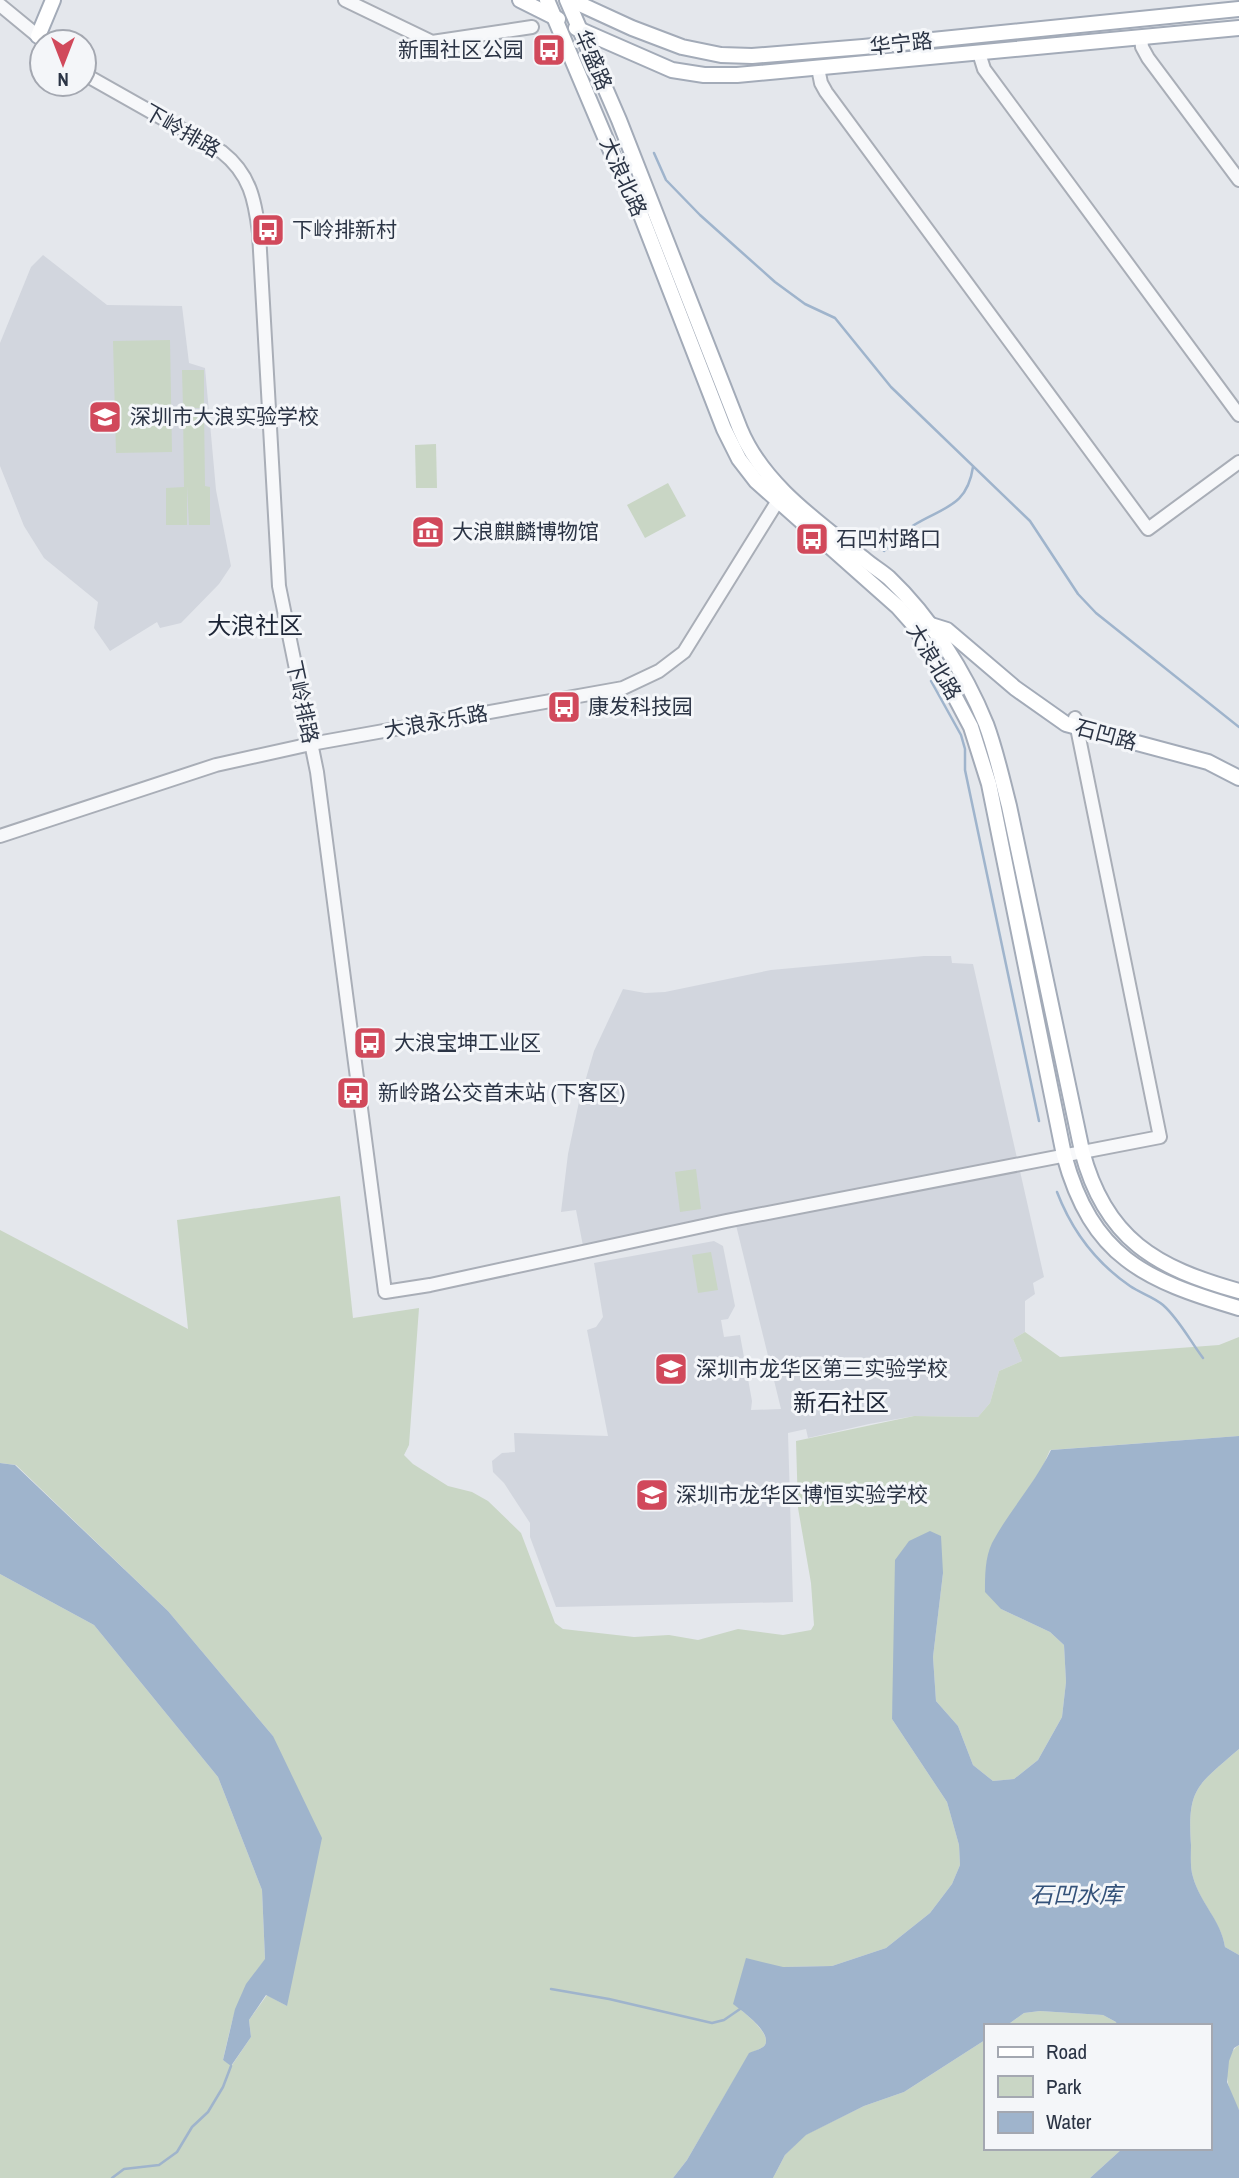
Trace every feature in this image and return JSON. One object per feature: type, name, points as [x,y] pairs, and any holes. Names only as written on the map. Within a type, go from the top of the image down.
[{"type":"main road","points":[[39,28],[43,0]]},
{"type":"main road","points":[[41,28],[53,0]]},
{"type":"main road","points":[[520,0],[579,30]]},
{"type":"main road","name":"华盛路","points":[[547,0],[555,18]]},
{"type":"main road","name":"华盛路","points":[[569,0],[579,30],[619,120]]},
{"type":"main road","name":"华宁路","points":[[569,0],[632,29],[682,47],[721,55],[752,56],[890,45],[1239,9]]},
{"type":"main road","name":"大浪北路","points":[[555,18],[602,131],[634,197],[731,444],[756,481],[804,510],[888,577],[930,628],[972,695],[986,725],[999,764],[1082,1151],[1096,1193],[1112,1220],[1134,1243],[1167,1266],[1239,1291]]},
{"type":"main road","name":"华宁路","points":[[579,30],[672,69],[704,75],[737,75],[1239,28]]},
{"type":"main road","name":"大浪北路","points":[[619,120],[743,438],[758,464],[782,496],[898,607],[928,649],[971,727],[989,784],[1064,1155],[1083,1209],[1102,1238],[1132,1265],[1164,1284],[1239,1308]]},
{"type":"main road","name":"石凹路","points":[[930,628],[931,625],[941,626],[1043,709],[1066,724],[1077,723],[1214,755],[1239,767]]},
{"type":"main road","name":"石凹路","points":[[1077,723],[1209,762],[1239,778]]},
{"type":"street","points":[[345,0],[432,43],[532,27]]},
{"type":"street","points":[[0,5],[28,28]]},
{"type":"street","points":[[1141,37],[1142,47],[1148,58],[1239,180]]},
{"type":"street","points":[[979,53],[984,69],[1239,415]]},
{"type":"street","points":[[818,68],[818,76],[825,92],[1148,529],[1238,464]]},
{"type":"street","name":"下岭排路","points":[[98,82],[222,152],[236,163],[252,194],[259,233],[279,586],[320,799],[385,1292],[430,1285],[726,1221],[1064,1155]]},
{"type":"street","name":"大浪永乐路","points":[[0,836],[216,765],[311,744],[623,688],[659,671],[684,652],[782,496]]},
{"type":"street","points":[[1064,1155],[1160,1137],[1077,723]]},
{"type":"shaded area","name":"深圳市大浪实验学校","points":[[43,255],[107,305],[182,306],[189,363],[205,368],[216,490],[231,566],[219,584],[181,623],[160,628],[157,622],[110,651],[94,628],[98,602],[44,558],[24,526],[0,466],[0,343],[31,267]]},
{"type":"shaded area","points":[[951,956],[952,963],[973,964],[1044,1277],[1033,1283],[1035,1294],[1025,1301],[1025,1332],[1013,1339],[1022,1361],[999,1371],[990,1403],[978,1417],[914,1416],[808,1438],[806,1429],[788,1433],[793,1602],[556,1607],[530,1537],[530,1523],[504,1483],[493,1472],[492,1461],[502,1453],[515,1452],[514,1433],[608,1436],[587,1330],[596,1327],[603,1317],[594,1263],[714,1241],[723,1246],[735,1306],[728,1319],[721,1320],[724,1337],[740,1335],[752,1401],[751,1410],[781,1409],[735,1221],[584,1251],[576,1210],[561,1212],[568,1154],[579,1102],[594,1051],[623,989],[645,993],[665,992],[771,970]]},
{"type":"green space","points":[[170,340],[172,452],[116,453],[113,341]]},
{"type":"green space","points":[[182,370],[204,370],[204,408],[183,408]]},
{"type":"green space","points":[[204,409],[205,486],[210,487],[210,525],[189,525],[187,486],[187,525],[166,525],[166,488],[184,487],[183,410]]},
{"type":"green space","points":[[436,444],[437,488],[416,488],[415,445]]},
{"type":"green space","points":[[668,483],[686,516],[645,538],[627,505]]},
{"type":"green space","points":[[696,1169],[701,1209],[680,1212],[675,1172]]},
{"type":"green space","points":[[340,1196],[353,1318],[419,1308],[409,1445],[404,1455],[413,1464],[448,1486],[472,1492],[488,1501],[521,1533],[555,1623],[563,1629],[634,1637],[669,1635],[698,1640],[738,1629],[783,1635],[811,1630],[814,1625],[811,1583],[798,1508],[796,1441],[914,1416],[978,1417],[990,1403],[999,1371],[1022,1361],[1013,1339],[1025,1332],[1060,1357],[1219,1345],[1239,1337],[1239,1436],[1050,1450],[1043,1466],[992,1544],[1001,1609],[1050,1632],[1064,1645],[1066,1682],[1062,1717],[1038,1760],[1014,1779],[993,1781],[973,1765],[958,1726],[936,1701],[933,1657],[943,1573],[894,1687],[892,1719],[947,1802],[959,1845],[960,1865],[952,1884],[930,1913],[886,1948],[832,1966],[783,1967],[734,2004],[760,2029],[766,2040],[765,2045],[749,2054],[687,2160],[673,2178],[0,2178],[0,1574],[94,1625],[218,1777],[262,1890],[265,1960],[237,2007],[223,2060],[232,2065],[251,2037],[249,2020],[267,1995],[287,2006],[273,1736],[168,1611],[16,1465],[0,1463],[0,1230],[188,1329],[177,1220]]},
{"type":"green space","points":[[711,1252],[718,1290],[698,1293],[692,1255]]},
{"type":"green space","points":[[1239,1749],[1239,1955],[1225,1947],[1219,1929],[1196,1886],[1191,1870],[1190,1826],[1191,1811],[1198,1789]]},
{"type":"green space","points":[[1040,2011],[1103,2015],[1116,2024],[1009,2024],[1024,2013]]},
{"type":"green space","points":[[984,2041],[984,2150],[1121,2150],[1090,2178],[773,2178],[785,2155],[805,2135],[864,2106],[904,2092]]},
{"type":"green space","points":[[1239,2045],[1239,2110],[1228,2085],[1227,2067],[1233,2051]]},
{"type":"water","name":"石凹水库","points":[[1239,1436],[1239,1749],[1198,1789],[1191,1811],[1190,1826],[1191,1870],[1196,1886],[1219,1928],[1225,1947],[1239,1955],[1239,2045],[1234,2048],[1229,2061],[1227,2082],[1239,2110],[1239,2178],[1090,2178],[1121,2150],[1211,2150],[1211,2024],[1116,2024],[1103,2015],[1040,2011],[1024,2013],[1009,2024],[984,2024],[984,2041],[904,2092],[864,2106],[806,2135],[785,2155],[773,2178],[673,2178],[687,2160],[749,2053],[765,2045],[766,2040],[760,2028],[733,2004],[746,1958],[783,1967],[832,1966],[886,1948],[930,1913],[952,1884],[960,1865],[959,1845],[947,1802],[892,1719],[895,1560],[909,1541],[930,1531],[941,1536],[943,1573],[933,1657],[936,1701],[958,1726],[973,1765],[993,1781],[1014,1779],[1038,1760],[1062,1717],[1066,1682],[1064,1645],[1050,1632],[1001,1609],[985,1592],[986,1567],[992,1543],[1051,1450]]},
{"type":"water","points":[[0,1463],[15,1465],[168,1611],[273,1736],[322,1838],[287,2006],[266,1995],[249,2020],[251,2037],[231,2066],[223,2060],[235,2009],[246,1984],[265,1959],[262,1890],[218,1777],[94,1625],[0,1574]]},
{"type":"waterway","points":[[654,153],[666,180],[700,215],[775,282],[805,304],[835,318],[891,387],[1030,521],[1078,594],[1096,613],[1239,727]]},
{"type":"waterway","points":[[884,551],[910,528],[959,498],[970,480],[973,467]]},
{"type":"waterway","points":[[931,681],[961,735],[965,749],[965,770],[1039,1121]]},
{"type":"waterway","points":[[1057,1192],[1077,1233],[1095,1256],[1117,1277],[1163,1305],[1203,1358]]},
{"type":"waterway","points":[[551,1989],[609,1999],[712,2023],[724,2020],[740,2009]]},
{"type":"waterway","points":[[112,2178],[124,2169],[159,2165],[177,2152],[192,2127],[208,2112],[223,2087],[231,2066]]},
{"type":"place","name":"新围社区公园","points":[[549,50]]},
{"type":"place","name":"下岭排新村","points":[[268,230]]},
{"type":"place","name":"深圳市大浪实验学校","points":[[105,417]]},
{"type":"place","name":"大浪麒麟博物馆","points":[[428,532]]},
{"type":"place","name":"石凹村路口","points":[[812,539]]},
{"type":"place","name":"康发科技园","points":[[564,707]]},
{"type":"place","name":"大浪宝坤工业区","points":[[370,1043]]},
{"type":"place","name":"新岭路公交首末站 (下客区)","points":[[353,1093]]},
{"type":"place","name":"深圳市龙华区第三实验学校","points":[[671,1369]]},
{"type":"place","name":"深圳市龙华区博恒实验学校","points":[[652,1495]]},
{"type":"district","name":"大浪社区","points":[[255,626]]},
{"type":"district","name":"新石社区","points":[[841,1403]]}]
